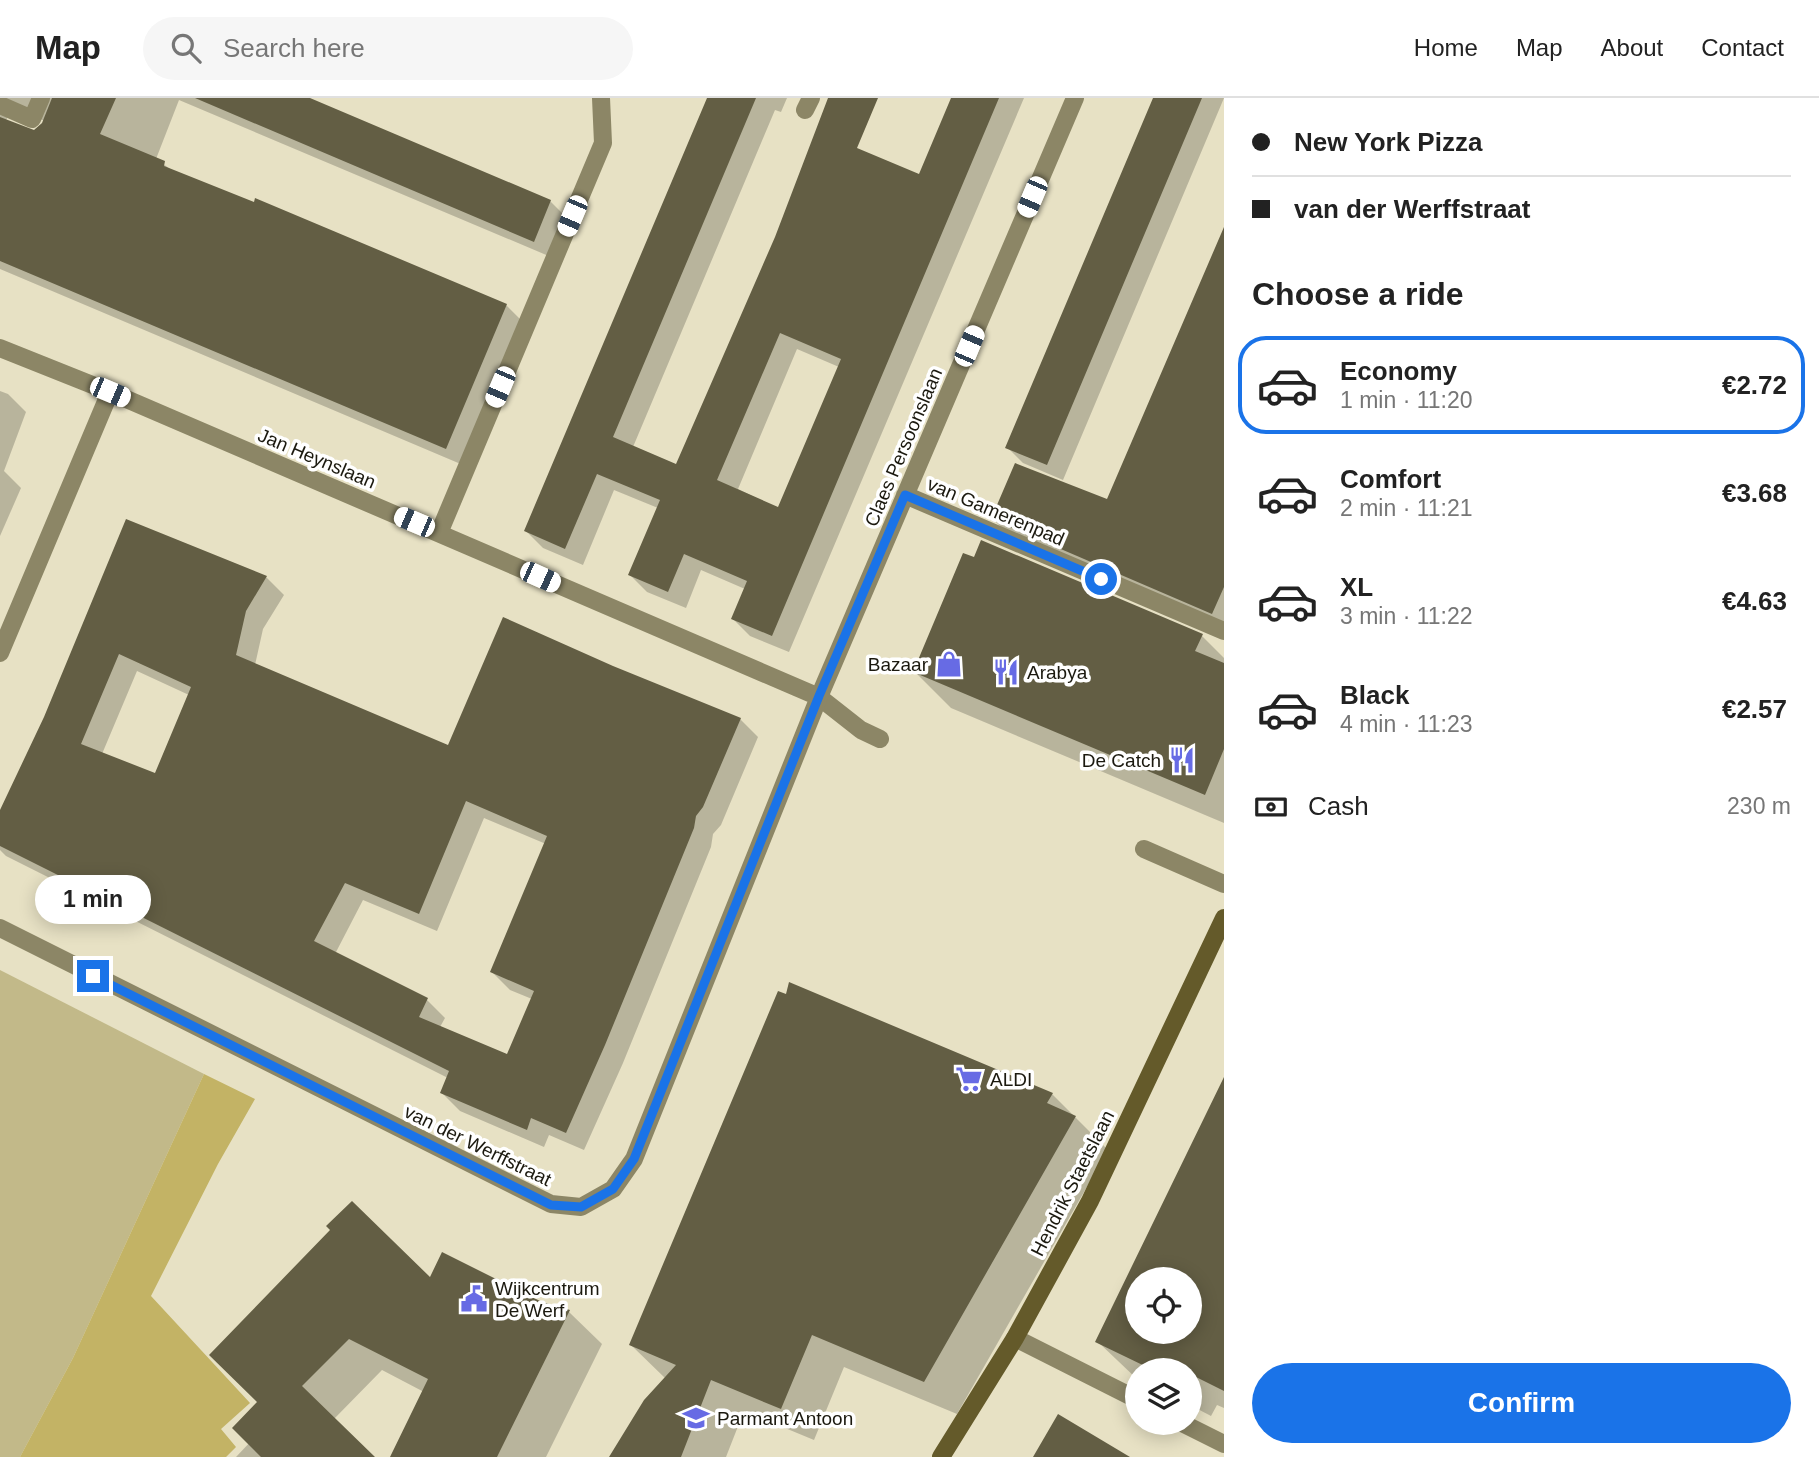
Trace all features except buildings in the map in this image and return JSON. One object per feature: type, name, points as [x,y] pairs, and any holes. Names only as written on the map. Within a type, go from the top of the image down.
[{"type":"street","points":[[0,104],[32,119],[41,98]]},
{"type":"street","points":[[439,533],[603,143],[601,98]]},
{"type":"street","name":"Claes Persoonslaan","points":[[819,696],[1075,98]]},
{"type":"street","name":"Jan Heynslaan","points":[[0,348],[110,392],[819,696],[861,730],[880,739]]},
{"type":"street","points":[[0,653],[110,392]]},
{"type":"street","name":"van Gamerenpad","points":[[905,495],[1224,631]]},
{"type":"street","name":"van der Werffstraat","points":[[0,928],[551,1205],[581,1207],[613,1189],[634,1159],[819,696]]},
{"type":"street","points":[[1144,849],[1224,884]]},
{"type":"street","name":"Hendrik Staetslaan","points":[[941,1457],[1015,1338],[1090,1201],[1224,918]]},
{"type":"street","points":[[1015,1338],[1125,1393]]},
{"type":"street","points":[[1202,1433],[1224,1444]]},
{"type":"shaded area","points":[[0,970],[204,1074],[73,1358],[20,1457],[0,1457]]},
{"type":"shaded area","points":[[204,1074],[255,1099],[218,1164],[151,1296],[250,1403],[221,1429],[236,1447],[226,1457],[20,1457],[73,1358]]},
{"type":"place","name":"Bazaar","points":[[949,664]]},
{"type":"place","name":"Arabya","points":[[1006,672]]},
{"type":"place","name":"De Catch","points":[[1182,760]]},
{"type":"place","name":"ALDI","points":[[969,1079]]},
{"type":"place","name":"Wijkcentrum De Werf","points":[[474,1299]]},
{"type":"place","name":"Parmant Antoon","points":[[696,1418]]},
{"type":"route","points":[[93,976],[551,1205],[581,1207],[613,1189],[634,1159],[819,696],[905,495],[1101,579]]}]
